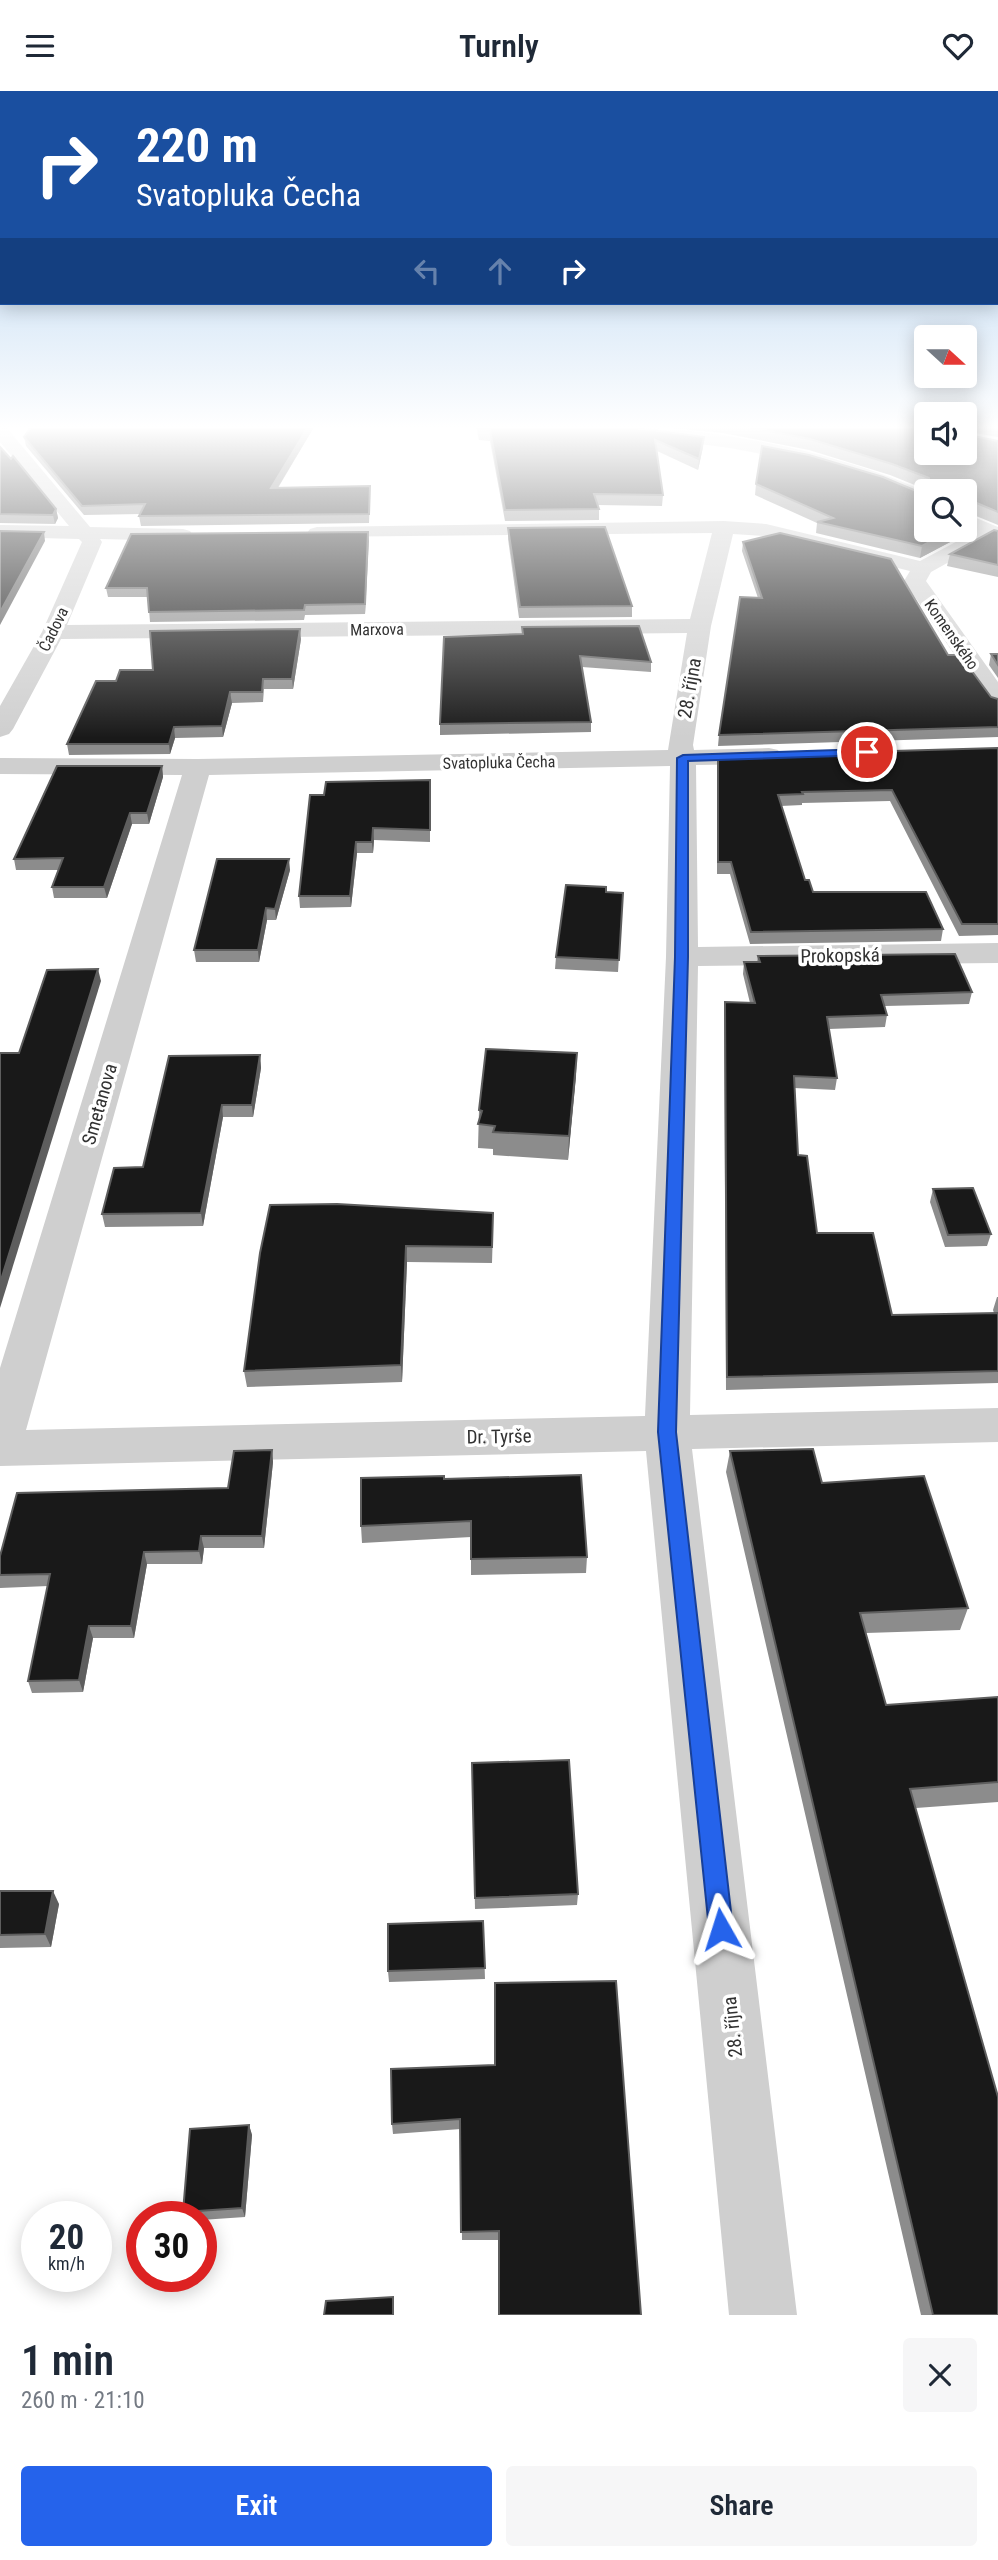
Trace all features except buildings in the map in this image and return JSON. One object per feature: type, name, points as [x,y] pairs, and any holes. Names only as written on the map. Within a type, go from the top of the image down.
[{"type":"street","points":[[0,531],[207,535]]},
{"type":"street","points":[[290,534],[489,531]]},
{"type":"street","name":"28. října","points":[[723,531],[700,626],[680,745],[683,758],[682,957],[667,1432],[764,2315]]},
{"type":"street","points":[[769,531],[923,568],[995,531]]},
{"type":"street","name":"Čadova","points":[[0,729],[53,632],[92,542],[86,532]]},
{"type":"street","name":"Komenského","points":[[923,568],[915,581],[998,700]]},
{"type":"street","name":"Marxova","points":[[53,632],[700,626]]},
{"type":"street","name":"Svatopluka Čecha","points":[[0,766],[198,767],[793,755]]},
{"type":"street","name":"Smetanova","points":[[0,1441],[198,767]]},
{"type":"street","name":"Prokopská","points":[[682,957],[998,953]]},
{"type":"street","name":"Dr. Tyrše","points":[[0,1448],[998,1425]]},
{"type":"route","points":[[721,1929],[667,1432],[682,957],[683,758],[867,752]]}]
